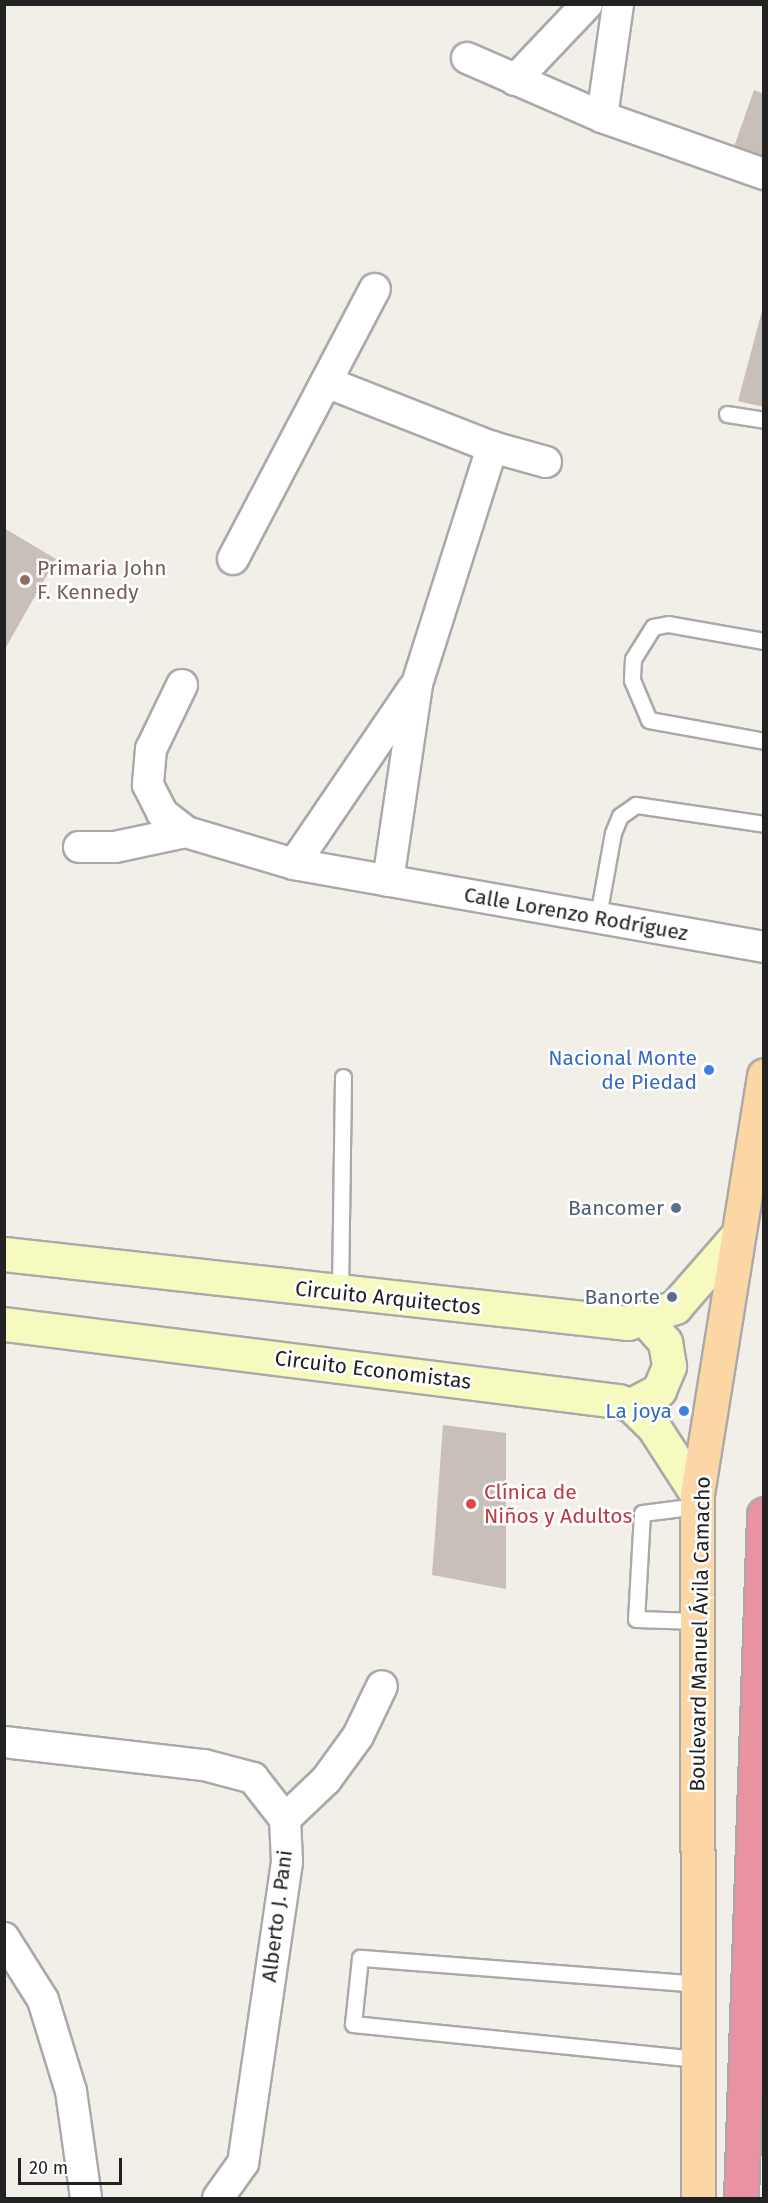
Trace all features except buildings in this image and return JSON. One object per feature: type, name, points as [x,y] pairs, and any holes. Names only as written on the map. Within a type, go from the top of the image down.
[{"type":"highway","points":[[741,2199],[764,1514]]},
{"type":"main road","name":"Boulevard Manuel Ávila Camacho","points":[[698,2199],[697,1500],[764,1075]]},
{"type":"street","points":[[515,80],[587,4]]},
{"type":"street","points":[[602,117],[618,4]]},
{"type":"street","points":[[467,58],[602,117],[764,174]]},
{"type":"street","points":[[233,559],[375,289]]},
{"type":"street","points":[[326,382],[492,447],[546,462]]},
{"type":"street","points":[[388,881],[417,684],[492,447]]},
{"type":"street","points":[[294,864],[417,684]]},
{"type":"street","name":"Calle Lorenzo Rodríguez","points":[[182,685],[151,750],[148,785],[162,813],[186,832],[294,864],[764,947]]},
{"type":"street","points":[[79,847],[115,847],[186,832]]},
{"type":"street","points":[[697,1500],[669,1445],[631,1405],[659,1390],[669,1366],[665,1342],[647,1321],[692,1291],[737,1236]]},
{"type":"street","name":"Circuito Arquitectos","points":[[4,1254],[340,1293],[647,1321]]},
{"type":"street","name":"Circuito Economistas","points":[[4,1324],[631,1405]]},
{"type":"street","points":[[285,1819],[339,1763],[382,1686]]},
{"type":"street","name":"Alberto J. Pani","points":[[4,1742],[204,1765],[253,1778],[285,1819],[287,1862],[243,2163],[218,2199]]},
{"type":"street","points":[[4,1938],[42,2000],[71,2091],[86,2199]]},
{"type":"lane","points":[[727,414],[764,420]]},
{"type":"lane","points":[[764,641],[668,624],[653,627],[633,659],[632,680],[649,720],[764,741]]},
{"type":"lane","points":[[598,916],[613,833],[620,816],[636,806],[764,824]]},
{"type":"lane","points":[[340,1293],[343,1077]]},
{"type":"lane","points":[[697,1500],[642,1513],[636,1619],[698,1621]]},
{"type":"lane","points":[[699,1984],[360,1958],[353,2024],[699,2059]]},
{"type":"place","name":"Primaria John F. Kennedy","points":[[25,580]]},
{"type":"place","name":"Nacional Monte de Piedad","points":[[709,1070]]},
{"type":"place","name":"Bancomer","points":[[676,1208]]},
{"type":"place","name":"Banorte","points":[[672,1297]]},
{"type":"place","name":"La joya","points":[[684,1411]]},
{"type":"place","name":"Clínica de Niños y Adultos","points":[[471,1504]]}]
